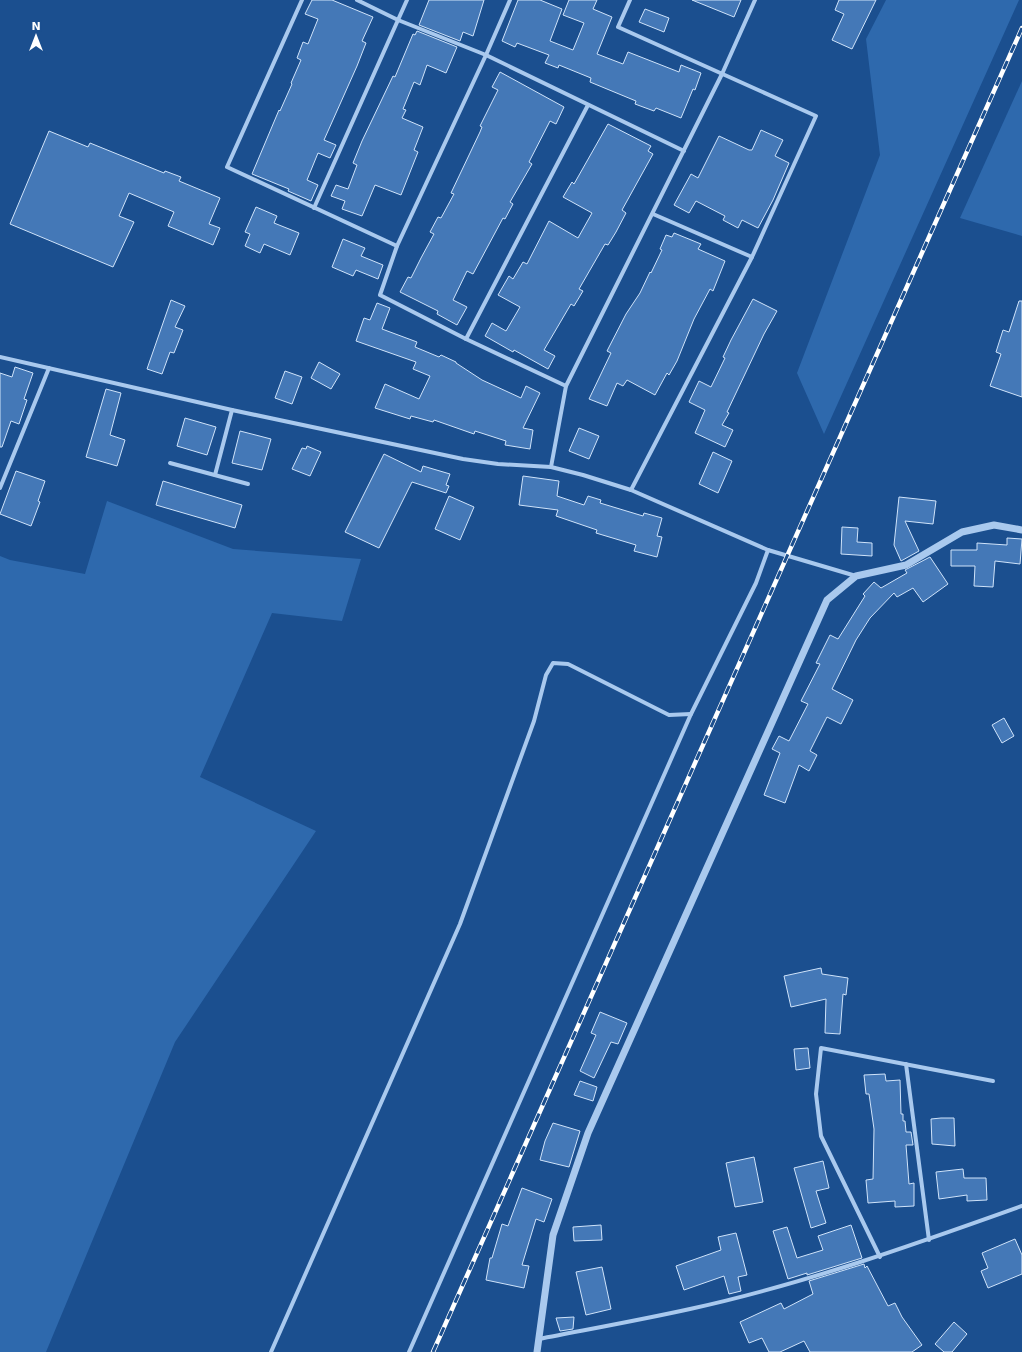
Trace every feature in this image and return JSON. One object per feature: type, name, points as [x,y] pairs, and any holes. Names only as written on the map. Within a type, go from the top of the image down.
[{"type":"street","points":[[302,0],[227,167],[397,246]]},
{"type":"street","points":[[357,0],[398,20],[486,55],[684,151]]},
{"type":"street","points":[[314,208],[407,0]]},
{"type":"street","points":[[510,0],[397,246],[380,295],[566,386]]},
{"type":"street","points":[[630,0],[618,27],[816,116],[752,257],[631,490]]},
{"type":"street","points":[[551,467],[566,386],[722,74],[755,0]]},
{"type":"street","points":[[466,338],[588,105]]},
{"type":"street","points":[[653,214],[752,257]]},
{"type":"street","points":[[0,357],[232,410],[463,459],[498,464],[551,467],[583,475],[631,490],[768,550],[856,576]]},
{"type":"street","points":[[0,488],[49,368]]},
{"type":"street","points":[[215,475],[232,410]]},
{"type":"street","points":[[170,463],[248,484]]},
{"type":"street","points":[[0,471],[6,474]]},
{"type":"street","points":[[537,1352],[553,1235],[588,1133],[827,600],[856,576],[906,565],[962,532],[994,525],[1022,530]]},
{"type":"street","points":[[409,1352],[691,714],[756,583],[768,550]]},
{"type":"street","points":[[271,1352],[460,924],[534,721],[546,675],[553,663],[568,664],[669,715],[691,714]]},
{"type":"street","points":[[880,1257],[821,1136],[816,1094],[821,1048],[993,1081]]},
{"type":"street","points":[[906,1064],[929,1240]]},
{"type":"street","points":[[539,1339],[691,1309],[880,1257],[1022,1206]]},
{"type":"shaded area","points":[[886,0],[1019,0],[824,434],[797,373],[880,155],[866,39]]},
{"type":"shaded area","points":[[1022,81],[1022,236],[960,218]]},
{"type":"shaded area","points":[[107,501],[233,549],[361,559],[342,621],[272,613],[200,777],[316,831],[175,1042],[46,1352],[0,1352],[0,556],[10,560],[85,574]]},
{"type":"building","points":[[312,0],[332,0],[373,17],[362,41],[366,43],[357,66],[324,140],[336,145],[330,158],[318,153],[307,180],[318,185],[311,201],[288,191],[289,189],[252,174],[279,110],[280,111],[292,84],[291,83],[301,60],[297,58],[303,42],[308,44],[318,19],[305,14]]},
{"type":"building","points":[[429,0],[484,0],[473,36],[463,32],[460,41],[419,25]]},
{"type":"building","points":[[518,0],[540,0],[562,9],[550,41],[573,50],[584,23],[563,15],[569,0],[597,0],[593,9],[612,17],[597,54],[623,64],[628,52],[679,72],[681,65],[701,73],[695,90],[693,89],[681,118],[656,108],[654,111],[635,104],[636,101],[590,82],[591,78],[559,65],[558,68],[545,63],[549,55],[517,43],[515,47],[502,41]]},
{"type":"building","points":[[692,0],[741,0],[734,17]]},
{"type":"building","points":[[839,0],[876,0],[852,49],[832,40],[844,14],[835,10]]},
{"type":"building","points":[[645,9],[669,18],[664,32],[639,22]]},
{"type":"building","points":[[417,31],[457,47],[446,73],[427,65],[420,85],[414,82],[403,109],[406,110],[402,118],[423,127],[414,150],[418,152],[401,195],[375,185],[362,216],[342,209],[345,201],[331,196],[336,185],[348,189],[357,165],[353,163],[362,141],[393,76],[395,77],[413,34],[415,35]]},
{"type":"building","points":[[500,72],[564,107],[556,124],[550,121],[529,162],[532,164],[510,202],[513,204],[505,219],[503,218],[473,274],[467,271],[453,300],[467,307],[457,325],[437,314],[438,311],[400,292],[408,277],[411,278],[434,234],[430,232],[438,217],[441,218],[454,194],[451,193],[480,132],[482,127],[480,126],[498,90],[492,87]]},
{"type":"building","points":[[608,124],[651,146],[648,151],[653,154],[622,210],[626,213],[616,232],[608,245],[605,244],[579,289],[583,291],[574,306],[571,304],[544,350],[555,356],[548,369],[485,336],[492,323],[506,331],[520,307],[498,295],[509,276],[513,279],[523,262],[527,264],[549,221],[578,238],[592,213],[563,197],[572,182],[574,184]]},
{"type":"building","points":[[761,130],[783,140],[775,156],[789,163],[773,200],[758,228],[742,220],[738,228],[723,220],[725,216],[696,201],[689,213],[674,205],[691,174],[698,178],[719,136],[752,150]]},
{"type":"building","points":[[49,131],[88,147],[90,143],[164,173],[165,171],[181,177],[179,181],[220,198],[209,224],[220,228],[213,245],[168,226],[174,212],[129,193],[119,216],[134,222],[113,267],[10,224]]},
{"type":"building","points":[[256,207],[277,216],[274,223],[299,233],[290,255],[264,244],[260,253],[245,246],[250,234],[245,232]]},
{"type":"building","points":[[674,233],[701,244],[698,249],[725,261],[713,291],[710,289],[694,319],[677,361],[669,375],[667,373],[655,395],[627,380],[623,386],[617,383],[607,406],[589,399],[611,353],[607,351],[626,314],[640,293],[650,272],[651,273],[662,250],[660,249],[666,235],[672,237]]},
{"type":"building","points":[[343,239],[365,248],[361,256],[383,265],[378,279],[356,270],[353,276],[332,267]]},
{"type":"building","points":[[753,299],[777,311],[764,334],[727,412],[729,413],[722,425],[733,430],[725,447],[695,433],[705,410],[689,402],[699,381],[711,387],[725,358],[723,357],[731,340]]},
{"type":"building","points":[[171,300],[185,306],[175,327],[183,330],[174,353],[170,352],[162,374],[147,369]]},
{"type":"building","points":[[1019,301],[1022,301],[1022,397],[990,386],[1001,354],[996,352],[1003,330],[1009,332]]},
{"type":"building","points":[[377,303],[390,308],[382,329],[417,342],[415,347],[439,357],[441,355],[456,362],[482,380],[521,398],[526,386],[540,393],[523,428],[533,430],[530,449],[505,445],[506,441],[475,431],[474,434],[434,420],[433,422],[411,416],[410,419],[375,408],[385,384],[419,399],[430,376],[413,369],[416,362],[356,341],[364,318],[370,320]]},
{"type":"building","points":[[319,362],[340,374],[331,389],[311,378]]},
{"type":"building","points":[[15,367],[33,373],[24,399],[27,400],[19,424],[11,421],[2,447],[0,447],[0,373],[12,377]]},
{"type":"building","points":[[285,371],[302,377],[292,404],[275,398]]},
{"type":"building","points":[[106,389],[121,393],[110,435],[125,440],[117,466],[86,457]]},
{"type":"building","points":[[185,418],[216,427],[207,455],[177,446]]},
{"type":"building","points":[[579,428],[599,436],[589,459],[569,451]]},
{"type":"building","points":[[240,431],[271,439],[262,470],[232,463]]},
{"type":"building","points":[[307,446],[321,452],[310,476],[292,469],[302,448],[306,449]]},
{"type":"building","points":[[713,452],[732,461],[718,493],[699,484]]},
{"type":"building","points":[[384,454],[421,472],[423,466],[450,474],[446,485],[449,486],[446,493],[412,482],[379,548],[345,532]]},
{"type":"building","points":[[16,471],[45,481],[38,501],[40,502],[31,526],[0,514]]},
{"type":"building","points":[[523,476],[559,481],[557,496],[584,505],[588,496],[601,500],[600,503],[643,516],[644,513],[662,518],[657,536],[662,537],[657,557],[634,551],[636,545],[596,533],[597,530],[556,516],[558,510],[519,505]]},
{"type":"building","points":[[163,481],[242,505],[235,528],[156,505]]},
{"type":"building","points":[[449,496],[474,507],[460,540],[435,529]]},
{"type":"building","points":[[899,497],[936,501],[933,524],[905,521],[919,551],[901,561],[894,545]]},
{"type":"building","points":[[842,527],[858,528],[857,542],[872,543],[872,556],[841,554]]},
{"type":"building","points":[[1007,538],[1022,539],[1020,564],[995,561],[993,587],[974,586],[975,566],[951,566],[951,550],[977,550],[977,543],[1007,545]]},
{"type":"building","points":[[930,557],[948,584],[923,602],[913,588],[897,597],[894,593],[870,618],[856,640],[832,689],[853,700],[841,724],[827,717],[810,751],[817,755],[809,771],[799,765],[785,803],[764,795],[780,753],[772,749],[779,736],[789,741],[808,704],[801,701],[820,664],[816,663],[830,635],[838,639],[865,596],[863,594],[874,582],[881,588],[907,573],[905,570]]},
{"type":"building","points":[[1004,718],[1014,736],[1002,743],[992,725]]},
{"type":"building","points":[[821,968],[822,974],[848,978],[846,995],[843,994],[840,1034],[825,1033],[826,999],[791,1007],[784,976]]},
{"type":"building","points":[[600,1012],[627,1023],[618,1044],[611,1042],[594,1078],[580,1071],[596,1035],[591,1033]]},
{"type":"building","points":[[808,1048],[810,1068],[796,1070],[794,1049]]},
{"type":"building","points":[[885,1074],[886,1081],[900,1080],[901,1114],[903,1114],[903,1121],[905,1121],[906,1132],[911,1132],[913,1145],[906,1145],[909,1184],[914,1183],[914,1206],[895,1207],[895,1201],[868,1203],[866,1180],[873,1179],[874,1129],[869,1094],[866,1094],[864,1075]]},
{"type":"building","points":[[580,1081],[597,1087],[593,1101],[574,1095]]},
{"type":"building","points":[[954,1118],[955,1146],[932,1144],[931,1119]]},
{"type":"building","points":[[553,1123],[580,1131],[569,1167],[540,1160],[545,1141]]},
{"type":"building","points":[[754,1157],[763,1202],[735,1207],[726,1163]]},
{"type":"building","points":[[823,1161],[829,1188],[816,1191],[826,1223],[811,1228],[794,1168]]},
{"type":"building","points":[[963,1169],[964,1178],[986,1178],[987,1200],[967,1201],[967,1195],[939,1199],[936,1172]]},
{"type":"building","points":[[522,1188],[552,1199],[544,1222],[536,1219],[522,1265],[529,1266],[524,1288],[486,1280],[490,1258],[492,1258],[502,1224],[508,1226]]},
{"type":"building","points":[[601,1225],[602,1240],[574,1241],[573,1227]]},
{"type":"building","points":[[851,1225],[862,1258],[807,1275],[807,1273],[788,1279],[773,1231],[787,1227],[797,1258],[823,1250],[818,1236]]},
{"type":"building","points":[[736,1233],[747,1275],[738,1277],[741,1291],[729,1294],[724,1276],[684,1290],[676,1266],[721,1250],[718,1237]]},
{"type":"building","points":[[1015,1239],[1022,1255],[1022,1274],[988,1288],[981,1271],[988,1268],[982,1253]]},
{"type":"building","points":[[864,1264],[865,1268],[867,1266],[888,1306],[895,1303],[902,1317],[922,1345],[912,1352],[810,1352],[804,1341],[780,1352],[769,1352],[762,1338],[749,1343],[740,1322],[781,1303],[784,1309],[813,1294],[809,1281]]},
{"type":"building","points":[[602,1267],[611,1309],[586,1315],[576,1272]]},
{"type":"building","points":[[574,1317],[573,1329],[560,1331],[556,1318]]},
{"type":"building","points":[[954,1322],[967,1334],[952,1352],[944,1352],[935,1344]]},
{"type":"railway","points":[[433,1352],[1022,28]]}]
